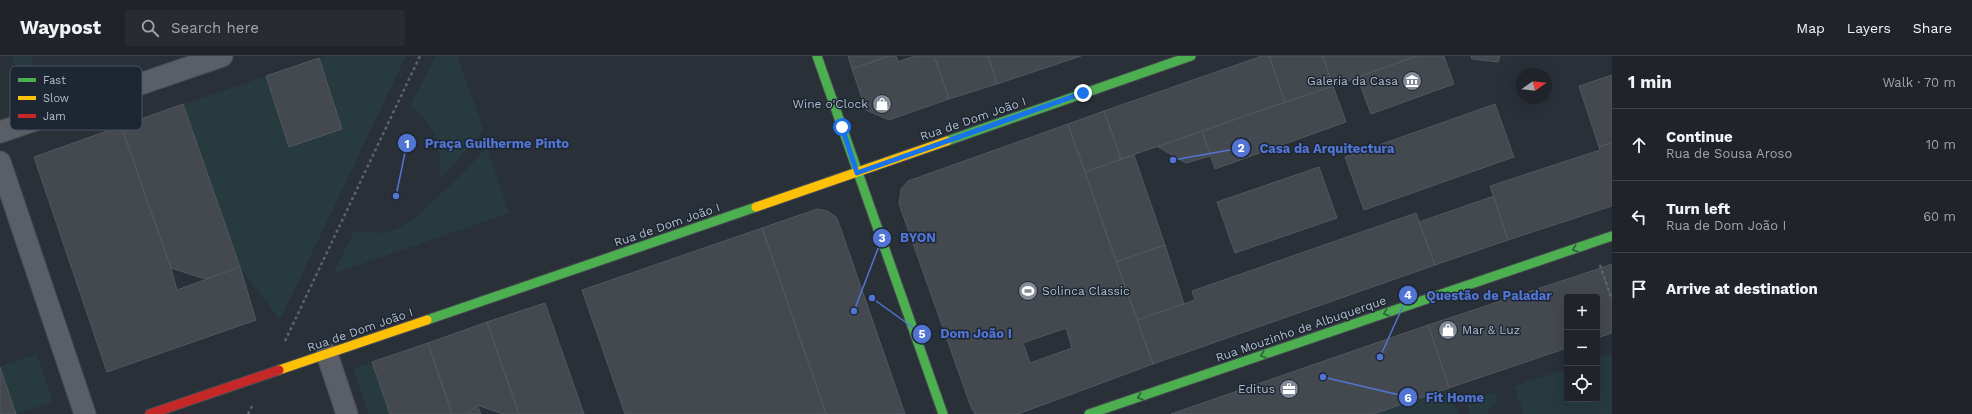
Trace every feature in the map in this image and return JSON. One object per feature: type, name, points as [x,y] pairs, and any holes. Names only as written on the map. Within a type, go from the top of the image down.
[{"type":"street","points":[[142,83],[222,56]]},
{"type":"street","points":[[817,56],[943,414]]},
{"type":"street","name":"Rua de Dom João I","points":[[150,414],[857,173],[1190,56]]},
{"type":"street","points":[[0,132],[10,129]]},
{"type":"street","points":[[0,162],[85,414]]},
{"type":"street","name":"Rua Mouzinho de Albuquerque","points":[[1090,414],[1612,236]]},
{"type":"street","points":[[327,354],[347,414]]},
{"type":"path","points":[[248,414],[420,56]]},
{"type":"path","points":[[1592,243],[1612,300]]},
{"type":"green space","points":[[12,56],[31,56],[34,66],[16,66]]},
{"type":"green space","points":[[326,56],[406,56],[280,320],[240,267],[183,104]]},
{"type":"green space","points":[[436,56],[457,56],[484,130],[439,180],[440,158],[436,139],[427,121],[410,106]]},
{"type":"green space","points":[[487,147],[509,213],[333,274],[354,231],[378,233],[395,230],[413,220],[463,173]]},
{"type":"green space","points":[[1612,353],[1612,414],[1524,414],[1514,386],[1564,370],[1564,402],[1600,402],[1600,357]]},
{"type":"green space","points":[[37,354],[53,402],[16,414],[0,367]]},
{"type":"green space","points":[[372,362],[390,414],[369,414],[353,369]]},
{"type":"green space","points":[[1449,388],[1458,414],[1373,414]]},
{"type":"green space","points":[[1495,392],[1498,402],[1491,407],[1487,414],[1470,414],[1466,402]]},
{"type":"building","points":[[848,56],[889,56],[852,69]]},
{"type":"building","points":[[889,56],[896,56],[898,62],[914,56],[934,56],[949,99],[889,120],[866,110],[852,69]]},
{"type":"building","points":[[934,56],[988,56],[997,84],[949,99]]},
{"type":"building","points":[[988,56],[1081,56],[997,84]]},
{"type":"building","points":[[1262,56],[1269,56],[1285,102],[1121,159],[1104,111]]},
{"type":"building","points":[[1269,56],[1323,56],[1333,86],[1285,102]]},
{"type":"building","points":[[1323,56],[1417,56],[1333,86]]},
{"type":"building","points":[[1417,56],[1444,56],[1454,84],[1371,114],[1357,77]]},
{"type":"building","points":[[1471,56],[1500,56],[1498,62],[1472,59]]},
{"type":"building","points":[[319,58],[342,129],[289,147],[266,76]]},
{"type":"building","points":[[1612,75],[1612,143],[1599,147],[1579,86]]},
{"type":"building","points":[[1333,86],[1346,122],[1215,169],[1202,131]]},
{"type":"building","points":[[183,104],[240,267],[205,279],[171,268],[122,130],[142,130],[142,119]]},
{"type":"building","points":[[1495,104],[1514,157],[1364,210],[1345,157]]},
{"type":"building","points":[[1104,111],[1121,159],[1085,172],[1068,124]]},
{"type":"building","name":"Solinca Classic","points":[[1068,124],[1153,364],[1018,414],[975,414],[971,407],[899,204],[901,189],[908,181]],"holes":[[[1066,328],[1072,348],[1030,363],[1023,343]]]},
{"type":"building","points":[[110,130],[122,130],[171,268],[177,290],[240,267],[256,320],[107,372],[34,157]]},
{"type":"building","points":[[1202,131],[1210,156],[1186,163],[1158,147]]},
{"type":"building","points":[[1612,143],[1612,206],[1508,240],[1490,186],[1600,150],[1599,147]]},
{"type":"building","points":[[1134,155],[1165,245],[1116,262],[1085,172]]},
{"type":"building","points":[[1319,167],[1337,218],[1235,253],[1217,202]]},
{"type":"building","points":[[1494,196],[1508,240],[1435,265],[1419,222]]},
{"type":"building","points":[[817,209],[828,211],[837,218],[905,414],[826,414],[762,228]]},
{"type":"building","points":[[1416,213],[1435,265],[1153,364],[1137,320],[1195,300],[1192,291]]},
{"type":"building","points":[[762,228],[826,414],[625,414],[582,290]]},
{"type":"building","points":[[1165,245],[1184,304],[1137,320],[1116,262]]},
{"type":"building","points":[[1612,264],[1612,300],[1601,268]]},
{"type":"building","points":[[1601,268],[1612,300],[1612,333],[1600,337],[1600,294],[1564,294],[1564,349],[1449,388],[1428,325]]},
{"type":"building","points":[[545,303],[584,414],[519,414],[487,322]]},
{"type":"building","points":[[487,322],[519,414],[503,414],[477,405],[468,414],[452,414],[428,343]]},
{"type":"building","points":[[1428,325],[1449,388],[1373,414],[1171,414]]},
{"type":"building","points":[[428,343],[452,414],[390,414],[372,362]]},
{"type":"building","points":[[0,367],[16,414],[0,414]]},
{"type":"building","points":[[477,405],[481,414],[468,414]]},
{"type":"traffic: fast","points":[[817,56],[943,414]]},
{"type":"traffic: fast","points":[[947,141],[1191,56]]},
{"type":"traffic: fast","points":[[427,320],[756,207]]},
{"type":"traffic: fast","points":[[1089,414],[1612,236]]},
{"type":"traffic: slow","points":[[756,207],[947,141]]},
{"type":"traffic: slow","points":[[279,370],[427,320]]},
{"type":"traffic: jam","points":[[150,414],[279,370]]},
{"type":"place","name":"Galeria da Casa","points":[[1412,81]]},
{"type":"place","name":"Wine o'Clock","points":[[882,104]]},
{"type":"place","name":"Casa da Arquitectura","points":[[1173,160]]},
{"type":"place","name":"Praça Guilherme Pinto","points":[[396,196]]},
{"type":"place","name":"Solinca Classic","points":[[1028,291]]},
{"type":"place","name":"Dom João I","points":[[872,298]]},
{"type":"place","name":"BYON","points":[[854,311]]},
{"type":"place","name":"Mar & Luz","points":[[1448,330]]},
{"type":"place","name":"Questão de Paladar","points":[[1380,357]]},
{"type":"place","name":"Fit Home","points":[[1323,377]]},
{"type":"place","name":"Editus","points":[[1289,389]]},
{"type":"route","points":[[842,127],[857,173],[1083,93]]}]
